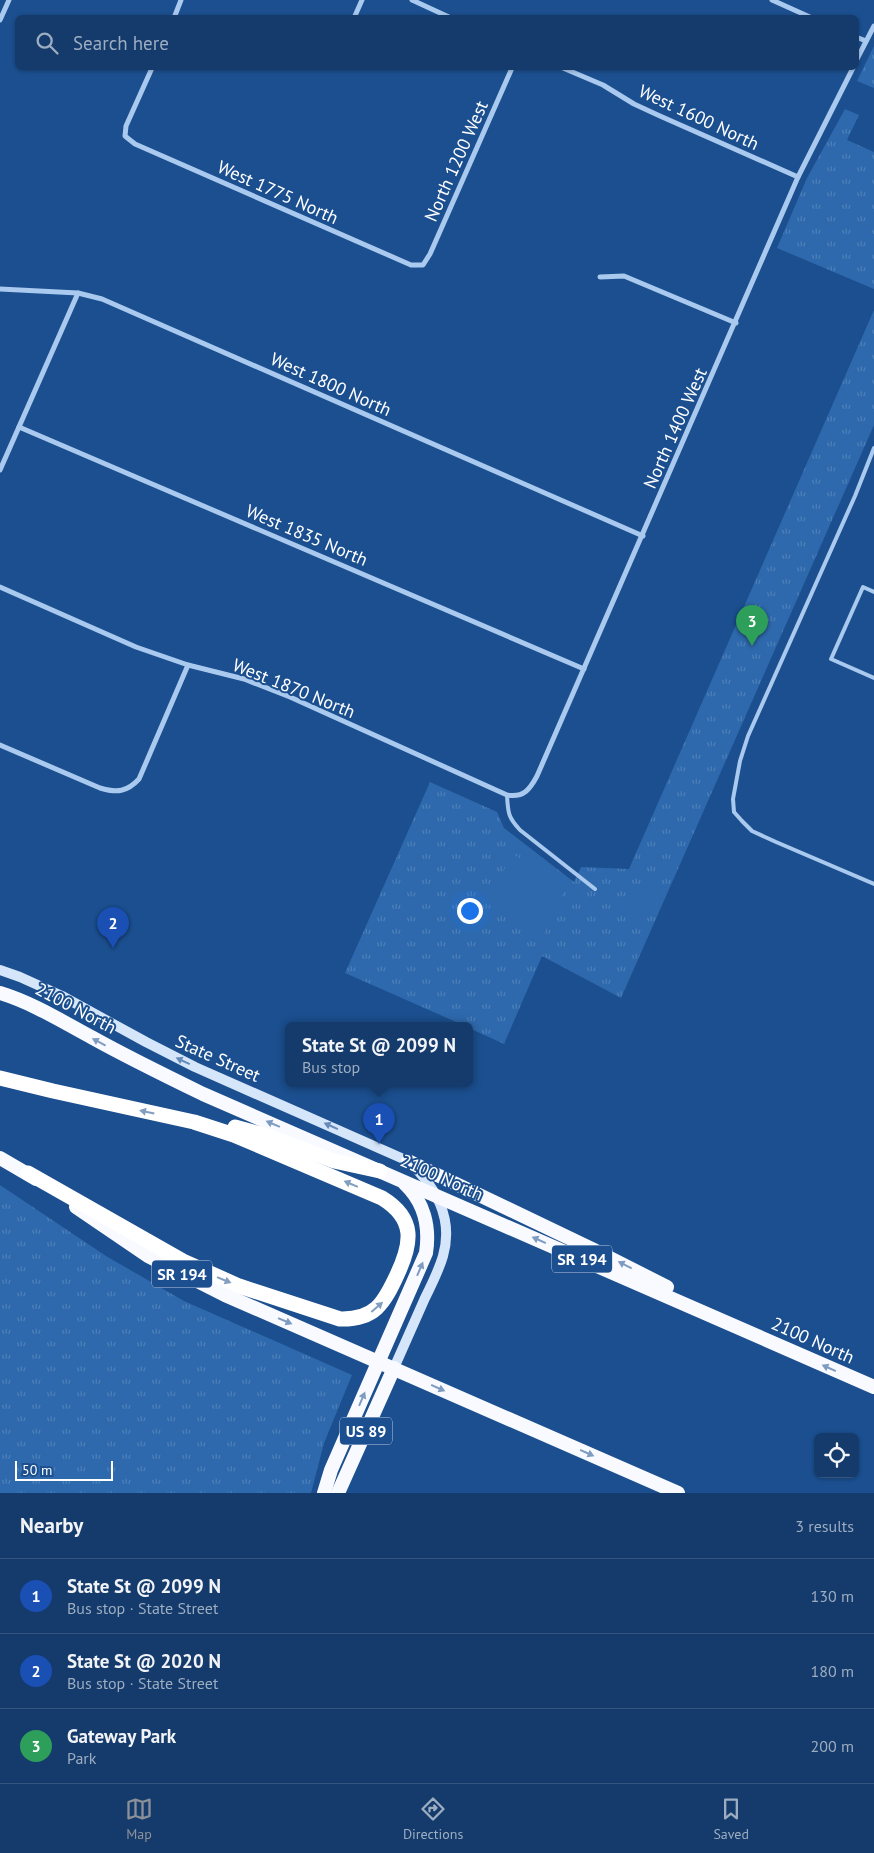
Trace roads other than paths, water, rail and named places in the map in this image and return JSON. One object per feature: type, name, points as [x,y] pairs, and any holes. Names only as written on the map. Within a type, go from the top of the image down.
[{"type":"highway","name":"2100 North","points":[[0,992],[51,1015],[142,1064],[203,1094],[874,1387]]},
{"type":"highway","points":[[0,1078],[194,1122],[234,1135],[382,1198],[397,1209],[406,1224],[409,1240],[408,1248],[386,1299],[380,1306],[373,1312],[357,1318],[340,1319],[239,1286],[204,1271],[156,1247],[28,1173]]},
{"type":"highway","points":[[194,1122],[222,1124],[271,1137],[334,1160],[380,1171]]},
{"type":"highway","name":"SR 194","points":[[0,1158],[28,1173],[132,1245],[182,1274],[225,1295],[678,1493]]},
{"type":"highway","points":[[408,1161],[628,1266],[728,1323]]},
{"type":"highway","points":[[324,1493],[331,1470],[422,1262],[427,1243],[426,1223],[419,1202],[398,1178]]},
{"type":"highway","name":"US 89","points":[[338,1493],[394,1368]]},
{"type":"main road","name":"State Street","points":[[0,970],[62,996],[195,1067],[408,1161],[429,1182],[437,1195],[446,1222],[444,1254],[394,1368]]},
{"type":"street","points":[[0,20],[9,0]]},
{"type":"street","points":[[175,15],[181,0]]},
{"type":"street","points":[[355,15],[362,0]]},
{"type":"street","points":[[412,0],[444,15]]},
{"type":"street","points":[[772,0],[805,15]]},
{"type":"street","points":[[859,54],[874,26]]},
{"type":"street","points":[[859,38],[866,41]]},
{"type":"street","name":"West 1775 North","points":[[151,70],[126,126],[125,136],[135,144],[411,265],[423,265]]},
{"type":"street","name":"North 1200 West","points":[[423,265],[430,254],[511,70]]},
{"type":"street","name":"West 1600 North","points":[[568,70],[604,85],[634,104],[798,177]]},
{"type":"street","name":"North 1400 West","points":[[520,796],[529,790],[537,776],[798,177],[852,70]]},
{"type":"street","points":[[600,278],[624,276],[736,323]]},
{"type":"street","name":"West 1800 North","points":[[0,289],[78,293],[102,300],[642,536]]},
{"type":"street","points":[[0,470],[78,293]]},
{"type":"street","name":"West 1835 North","points":[[19,427],[584,669]]},
{"type":"street","name":"West 1870 North","points":[[0,587],[136,647],[188,665],[244,679],[290,697],[507,795],[520,796]]},
{"type":"street","points":[[0,745],[111,792],[122,791],[132,787],[139,779],[188,665]]},
{"type":"lane","points":[[874,448],[855,496],[748,736],[732,799],[734,812],[752,831],[874,884]]},
{"type":"lane","points":[[874,592],[863,587],[831,659],[874,678]]},
{"type":"lane","points":[[507,795],[508,813],[511,821],[594,889]]},
{"type":"place","name":"Gateway Park","points":[[752,646]]},
{"type":"place","name":"State St @ 2020 N","points":[[113,948]]},
{"type":"place","name":"State St @ 2099 N","points":[[379,1144]]}]
